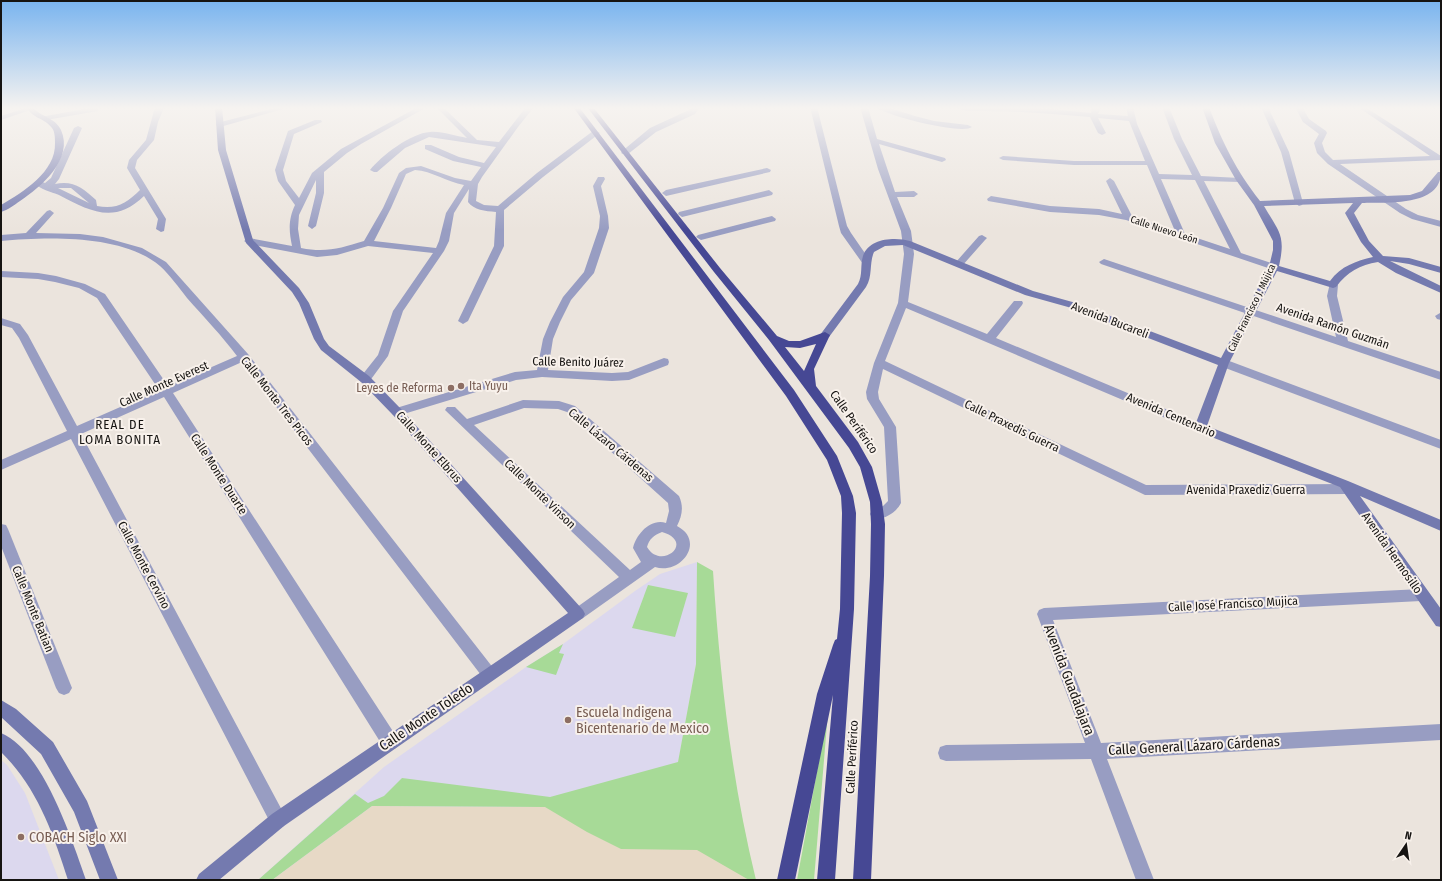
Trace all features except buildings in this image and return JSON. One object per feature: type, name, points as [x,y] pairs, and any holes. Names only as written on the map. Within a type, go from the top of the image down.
[{"type":"highway","name":"Calle Periférico","points":[[607,148],[790,393],[833,459],[848,496],[849,513],[845,631],[826,880]]},
{"type":"highway","name":"Calle Periférico","points":[[622,148],[717,270],[774,338],[860,453],[872,484],[877,514],[877,576],[862,880]]},
{"type":"highway","points":[[647,181],[658,185],[666,193],[701,237],[719,260],[717,270]]},
{"type":"highway","points":[[774,338],[787,344],[800,346],[824,335]]},
{"type":"highway","points":[[810,387],[809,369],[824,335]]},
{"type":"highway","points":[[786,880],[825,694],[833,664],[845,631]]},
{"type":"street","points":[[42,186],[58,156],[60,148]]},
{"type":"street","points":[[1,202],[55,180],[69,148]]},
{"type":"street","points":[[143,148],[133,160],[131,165],[132,171],[162,219],[161,229]]},
{"type":"street","name":"Calle Monte Elbrus","points":[[222,148],[249,241],[296,290],[304,303],[324,348],[365,379],[397,412],[578,614]]},
{"type":"street","points":[[287,148],[280,164],[282,181],[299,204]]},
{"type":"street","points":[[297,250],[293,229],[295,215],[309,184],[320,170],[350,148]]},
{"type":"street","points":[[374,170],[401,148]]},
{"type":"street","points":[[433,148],[456,159],[486,166]]},
{"type":"street","points":[[365,379],[383,356],[398,310],[439,251],[444,241],[450,213],[500,148]]},
{"type":"street","points":[[471,184],[471,197],[474,204],[490,209],[500,209],[540,175],[576,148]]},
{"type":"street","points":[[625,152],[630,148]]},
{"type":"street","points":[[823,148],[842,226],[866,262]]},
{"type":"street","points":[[876,148],[882,169],[902,219],[909,254],[903,303],[879,363],[872,392],[873,399],[890,427],[895,503],[888,510],[877,514]]},
{"type":"street","points":[[901,148],[942,160]]},
{"type":"street","points":[[1144,148],[1182,237]]},
{"type":"street","points":[[1182,148],[1197,179],[1238,254]]},
{"type":"street","name":"Calle Francisco J. Mújica","points":[[1200,428],[1224,363],[1252,312],[1274,267],[1278,241],[1258,204],[1240,180],[1222,148]]},
{"type":"street","points":[[1283,148],[1294,192],[1299,203]]},
{"type":"street","points":[[1320,148],[1321,153],[1331,162],[1384,199],[1415,217],[1441,224]]},
{"type":"street","points":[[1425,148],[1440,158]]},
{"type":"street","points":[[1002,158],[1074,163],[1150,163]]},
{"type":"street","points":[[1331,162],[1440,158]]},
{"type":"street","points":[[368,243],[387,208],[403,173],[408,169],[417,167],[422,168],[450,180],[471,184]]},
{"type":"street","points":[[312,226],[320,193],[320,170]]},
{"type":"street","points":[[666,193],[767,170]]},
{"type":"street","points":[[1258,204],[1420,197],[1428,193],[1441,174]]},
{"type":"street","points":[[1156,176],[1240,180]]},
{"type":"street","points":[[542,373],[546,358],[548,339],[555,322],[567,299],[589,273],[604,228],[604,216],[597,186],[601,179]]},
{"type":"street","points":[[1110,181],[1128,218]]},
{"type":"street","points":[[1,208],[29,191],[42,186],[66,184],[75,186],[93,202],[93,206],[90,208]]},
{"type":"street","points":[[42,186],[90,208],[106,212],[119,209],[133,203],[144,191]]},
{"type":"street","points":[[682,214],[769,193]]},
{"type":"street","points":[[892,194],[914,194]]},
{"type":"street","name":"Calle Nuevo León","points":[[991,199],[1050,209],[1093,212],[1128,218],[1182,237],[1333,285]]},
{"type":"street","points":[[1349,213],[1360,200]]},
{"type":"street","points":[[1311,202],[1349,213],[1366,244],[1378,258],[1396,269],[1441,290]]},
{"type":"street","points":[[463,321],[499,246],[500,209]]},
{"type":"street","points":[[29,236],[50,213]]},
{"type":"street","points":[[701,237],[772,219]]},
{"type":"street","name":"Calle Monte Tres Picos","points":[[1,238],[29,236],[80,237],[103,240],[122,244],[152,257],[163,264],[241,354],[489,674]]},
{"type":"street","points":[[959,264],[982,238]]},
{"type":"street","points":[[249,241],[309,253],[328,254],[368,243],[439,251]]},
{"type":"street","name":"Avenida Bucareli","points":[[824,335],[861,288],[867,269],[866,262],[870,251],[875,247],[893,242],[907,242],[1010,286],[1072,305],[1441,445]]},
{"type":"street","points":[[1343,343],[1332,296],[1333,285],[1337,276],[1344,270],[1378,258],[1398,258],[1441,270]]},
{"type":"street","name":"Avenida Ramón Guzmán","points":[[1104,262],[1441,376]]},
{"type":"street","name":"Calle Monte Duarte","points":[[1,274],[56,278],[82,286],[101,296],[164,389],[390,742]]},
{"type":"street","name":"Avenida Centenario","points":[[903,303],[1200,428],[1441,526]]},
{"type":"street","points":[[990,339],[1018,303]]},
{"type":"street","name":"Calle Monte Cervino","points":[[1,321],[16,326],[24,337],[278,820]]},
{"type":"street","name":"Calle Monte Everest","points":[[1,456],[73,428],[241,354]]},
{"type":"street","name":"Calle Benito Juárez","points":[[397,412],[515,376],[542,373],[612,377],[629,376],[664,362]]},
{"type":"street","name":"Calle Praxedis Guerra","points":[[879,363],[1145,490]]},
{"type":"street","name":"Calle Lázaro Cárdenas","points":[[467,424],[523,404],[559,405],[572,409],[674,500],[677,506],[670,528]]},
{"type":"street","name":"Calle Monte Vinson","points":[[451,410],[629,578]]},
{"type":"street","name":"Calle Monte Everest","points":[[1,465],[73,428]]},
{"type":"street","name":"Avenida Praxediz Guerra","points":[[1145,490],[1346,487]]},
{"type":"street","name":"Avenida Hermosillo","points":[[1346,487],[1421,595],[1441,621]]},
{"type":"street","points":[[670,528],[676,531],[684,540],[683,552],[673,561],[666,563],[652,562],[646,558],[640,548],[644,536],[655,529],[670,528]]},
{"type":"street","name":"Calle Monte Batian","points":[[1,529],[64,688]]},
{"type":"street","name":"Calle Monte Toledo","points":[[205,880],[278,820],[652,562]]},
{"type":"street","name":"Calle José Francisco Mujica","points":[[1044,614],[1421,595]]},
{"type":"street","name":"Avenida Guadalajara","points":[[1044,614],[1145,880]]},
{"type":"street","points":[[1,708],[10,714],[47,748],[81,807],[109,880]]},
{"type":"street","name":"Calle General Lázaro Cárdenas","points":[[946,753],[1096,751],[1441,732]]},
{"type":"street","points":[[1,741],[21,760],[38,783],[58,824],[77,880]]},
{"type":"shaded area","name":"Escuela Indigena Bicentenario de Mexico","points":[[697,562],[696,664],[676,774],[545,807],[372,806],[272,880],[258,880],[384,767],[526,667],[563,644],[660,574]]},
{"type":"shaded area","name":"COBACH Siglo XXI","points":[[1,760],[7,765],[25,793],[59,880],[1,880]]},
{"type":"shaded area","points":[[736,789],[755,880],[272,880],[372,806],[545,807]]},
{"type":"green space","points":[[697,562],[713,571],[723,688],[733,765],[747,842],[756,880],[749,880],[697,850],[621,849],[587,832],[545,807],[372,806],[272,880],[258,880],[355,794],[368,803],[384,796],[402,778],[550,797],[678,762],[696,664]]},
{"type":"green space","points":[[648,585],[688,593],[675,637],[632,628]]},
{"type":"green space","points":[[563,644],[559,653],[564,654],[556,675],[526,667]]},
{"type":"green space","points":[[828,712],[814,880],[797,880]]},
{"type":"place","name":"Ita Yuyu","points":[[461,386]]},
{"type":"place","name":"Leyes de Reforma","points":[[451,388]]},
{"type":"place","name":"Escuela Indigena Bicentenario de Mexico","points":[[568,720]]},
{"type":"place","name":"COBACH Siglo XXI","points":[[21,837]]},
{"type":"district","name":"REAL DE LOMA BONITA","points":[[120,432]]}]
